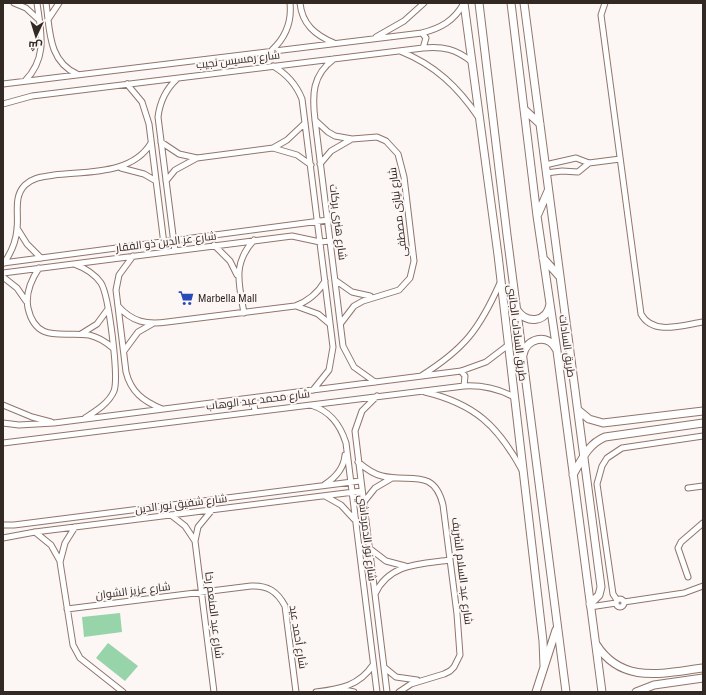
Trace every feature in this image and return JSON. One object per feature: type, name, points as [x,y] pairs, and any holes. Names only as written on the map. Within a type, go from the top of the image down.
[{"type":"street","points":[[14,3],[26,8],[39,20]]},
{"type":"street","points":[[24,81],[34,69],[41,55],[37,3]]},
{"type":"street","points":[[46,3],[52,46],[59,61],[67,69],[78,74]]},
{"type":"street","points":[[48,19],[59,3]]},
{"type":"street","points":[[374,38],[404,21],[424,3]]},
{"type":"street","name":"شارع رمسيس نجيب","points":[[3,84],[422,33],[444,26],[459,12],[464,3]]},
{"type":"street","name":"طريق السادات الجانبى","points":[[464,3],[481,120],[498,255],[507,346],[543,641],[544,666]]},
{"type":"street","points":[[479,3],[516,310],[566,692]]},
{"type":"street","name":"طريق السادات","points":[[511,3],[537,216],[557,351],[602,692]]},
{"type":"street","points":[[524,3],[601,586],[599,595],[590,605]]},
{"type":"street","points":[[605,3],[602,15],[641,314],[646,322],[660,327],[703,322]]},
{"type":"street","points":[[290,5],[295,9],[300,5],[302,14],[309,26],[320,37],[335,43]]},
{"type":"street","points":[[271,51],[284,36],[288,27],[290,5]]},
{"type":"street","points":[[40,30],[46,31],[50,29]]},
{"type":"street","points":[[422,33],[426,38],[423,48]]},
{"type":"street","name":"شارع رمسيس نجيب","points":[[4,101],[32,96],[423,48],[446,48],[460,53],[473,63]]},
{"type":"street","points":[[399,51],[416,57],[446,78],[459,90],[481,120]]},
{"type":"street","name":"شارع هنرى بركات","points":[[336,58],[324,68],[316,80],[313,99],[320,164],[344,346],[349,361],[359,373],[376,382]]},
{"type":"street","name":"شارع هنرى بركات","points":[[273,66],[288,76],[299,91],[302,99],[318,221],[333,347],[332,363],[325,376],[313,390]]},
{"type":"street","points":[[175,251],[158,122],[159,108],[166,91],[178,78]]},
{"type":"street","points":[[127,84],[138,98],[146,113],[165,252]]},
{"type":"street","points":[[525,110],[540,124]]},
{"type":"street","name":"شارع نيازى مصطفى","points":[[315,120],[324,129],[335,136],[352,139],[377,138],[386,141],[398,154],[404,177],[413,270],[405,285],[398,290],[373,297],[354,306],[340,323]]},
{"type":"street","points":[[161,142],[179,154],[197,158],[273,148],[287,140],[305,123]]},
{"type":"street","name":"شارع نيازى مصطفى","points":[[320,164],[331,151],[352,139]]},
{"type":"street","points":[[4,263],[11,251],[18,228],[18,198],[20,191],[31,180],[45,176],[120,167],[137,160],[151,143]]},
{"type":"street","points":[[273,148],[293,154],[310,165]]},
{"type":"street","points":[[166,181],[175,170],[197,158]]},
{"type":"street","points":[[546,169],[576,158],[589,163],[620,159]]},
{"type":"street","points":[[565,162],[566,171]]},
{"type":"street","points":[[546,169],[578,172],[589,163]]},
{"type":"street","points":[[120,167],[144,174],[156,181]]},
{"type":"street","points":[[487,168],[501,186]]},
{"type":"street","points":[[537,216],[548,189]]},
{"type":"street","name":"شارع عز الدين ذو الفقار","points":[[4,263],[328,220]]},
{"type":"street","points":[[18,228],[27,244],[41,258]]},
{"type":"street","points":[[266,229],[267,239]]},
{"type":"street","points":[[498,255],[507,235]]},
{"type":"street","name":"شارع عز الدين ذو الفقار","points":[[3,273],[254,240],[299,236],[320,242],[330,240]]},
{"type":"street","points":[[238,276],[244,253],[254,240]]},
{"type":"street","points":[[214,246],[230,261],[238,276],[244,312]]},
{"type":"street","points":[[133,256],[119,275],[116,290],[127,376],[132,389],[145,401],[163,409]]},
{"type":"street","points":[[543,258],[560,277]]},
{"type":"street","points":[[73,264],[89,271],[101,283],[105,291],[116,373],[114,391],[103,405],[84,419]]},
{"type":"street","points":[[26,301],[29,287],[39,268]]},
{"type":"street","points":[[3,277],[17,288],[26,301],[31,319],[41,330],[55,335],[80,334],[98,338],[113,348]]},
{"type":"street","name":"شارع نيازى مصطفى","points":[[335,279],[352,292],[373,297]]},
{"type":"street","points":[[118,306],[136,320],[152,324],[295,306],[313,297],[325,281]]},
{"type":"street","points":[[419,377],[450,356],[472,334],[489,308],[500,283]]},
{"type":"street","points":[[516,310],[525,318],[536,320],[546,314],[550,303]]},
{"type":"street","points":[[295,306],[318,314],[330,324]]},
{"type":"street","points":[[80,334],[97,324],[108,308]]},
{"type":"street","points":[[124,352],[138,332],[152,324]]},
{"type":"street","points":[[523,356],[527,345],[538,339],[550,341],[557,351]]},
{"type":"street","name":"شارع محمد عبد الوهاب","points":[[3,423],[19,425],[54,423],[461,371],[486,362],[507,346]]},
{"type":"street","points":[[461,371],[465,376],[464,386]]},
{"type":"street","name":"شارع محمد عبد الوهاب","points":[[3,443],[308,404],[464,386],[485,386],[505,392],[514,397]]},
{"type":"street","points":[[420,391],[450,400],[471,410],[488,422],[506,442],[523,473]]},
{"type":"street","name":"شارع نور الدمرداشي","points":[[378,396],[362,411],[355,431],[387,692]]},
{"type":"street","points":[[253,398],[255,411]]},
{"type":"street","name":"شارع نور الدمرداشي","points":[[308,404],[329,414],[337,422],[343,432],[377,692]]},
{"type":"street","points":[[3,405],[32,417],[54,423]]},
{"type":"street","points":[[578,410],[583,415],[596,422],[614,423],[703,411]]},
{"type":"street","points":[[614,423],[616,435]]},
{"type":"street","points":[[573,475],[583,456],[592,444],[598,440],[616,435],[703,423]]},
{"type":"street","points":[[616,602],[613,594],[598,493],[598,475],[602,466],[607,458],[622,448],[703,436]]},
{"type":"street","points":[[323,486],[340,471],[345,460],[346,448]]},
{"type":"street","name":"شارع عبد السلام الشريف","points":[[358,462],[373,473],[392,478],[415,477],[423,479],[437,489],[443,505],[461,642],[460,655],[454,667],[450,671],[438,676],[420,680],[399,692]]},
{"type":"street","points":[[363,503],[376,488],[392,478]]},
{"type":"street","name":"شارع شفيق نور الدين","points":[[3,525],[14,526],[360,481]]},
{"type":"street","points":[[688,488],[703,486]]},
{"type":"street","name":"شارع شفيق نور الدين","points":[[3,538],[35,532],[362,491]]},
{"type":"street","points":[[324,496],[341,505],[355,520]]},
{"type":"street","points":[[146,508],[147,518]]},
{"type":"street","name":"شارع عبد المنعم رخا","points":[[212,510],[198,527],[195,541],[214,692]]},
{"type":"street","name":"شارع عبد المنعم رخا","points":[[170,515],[185,526],[195,541]]},
{"type":"street","points":[[688,578],[678,548],[681,542],[703,523]]},
{"type":"street","points":[[60,562],[65,543],[75,527]]},
{"type":"street","points":[[35,532],[51,545],[60,562],[70,637],[76,652],[86,664],[123,692]]},
{"type":"street","points":[[369,548],[386,561],[406,566]]},
{"type":"street","points":[[375,595],[378,587],[390,574],[406,566],[450,560]]},
{"type":"street","name":"شارع أحمد عيد","points":[[201,592],[259,586],[268,588],[281,598],[286,614],[296,692]]},
{"type":"street","points":[[590,605],[616,602],[621,599],[624,602],[684,593],[703,586]]},
{"type":"street","name":"شارع عزيز الشوان","points":[[67,609],[201,592]]},
{"type":"street","points":[[536,692],[558,627]]},
{"type":"street","points":[[595,642],[602,653],[613,662],[638,673],[653,675],[703,668]]},
{"type":"street","points":[[316,692],[339,689],[358,681],[368,673],[373,665]]},
{"type":"street","name":"شارع عبد السلام الشريف","points":[[384,666],[396,677],[420,680]]},
{"type":"street","points":[[653,675],[654,684]]},
{"type":"street","points":[[636,692],[654,684],[703,678]]},
{"type":"street","points":[[375,682],[386,681]]},
{"type":"street","points":[[339,689],[354,692]]},
{"type":"green space","points":[[120,613],[122,632],[84,637],[82,617]]},
{"type":"green space","points":[[108,643],[138,666],[125,681],[96,658]]},
{"type":"place","name":"Marbella Mall","points":[[186,298]]}]
